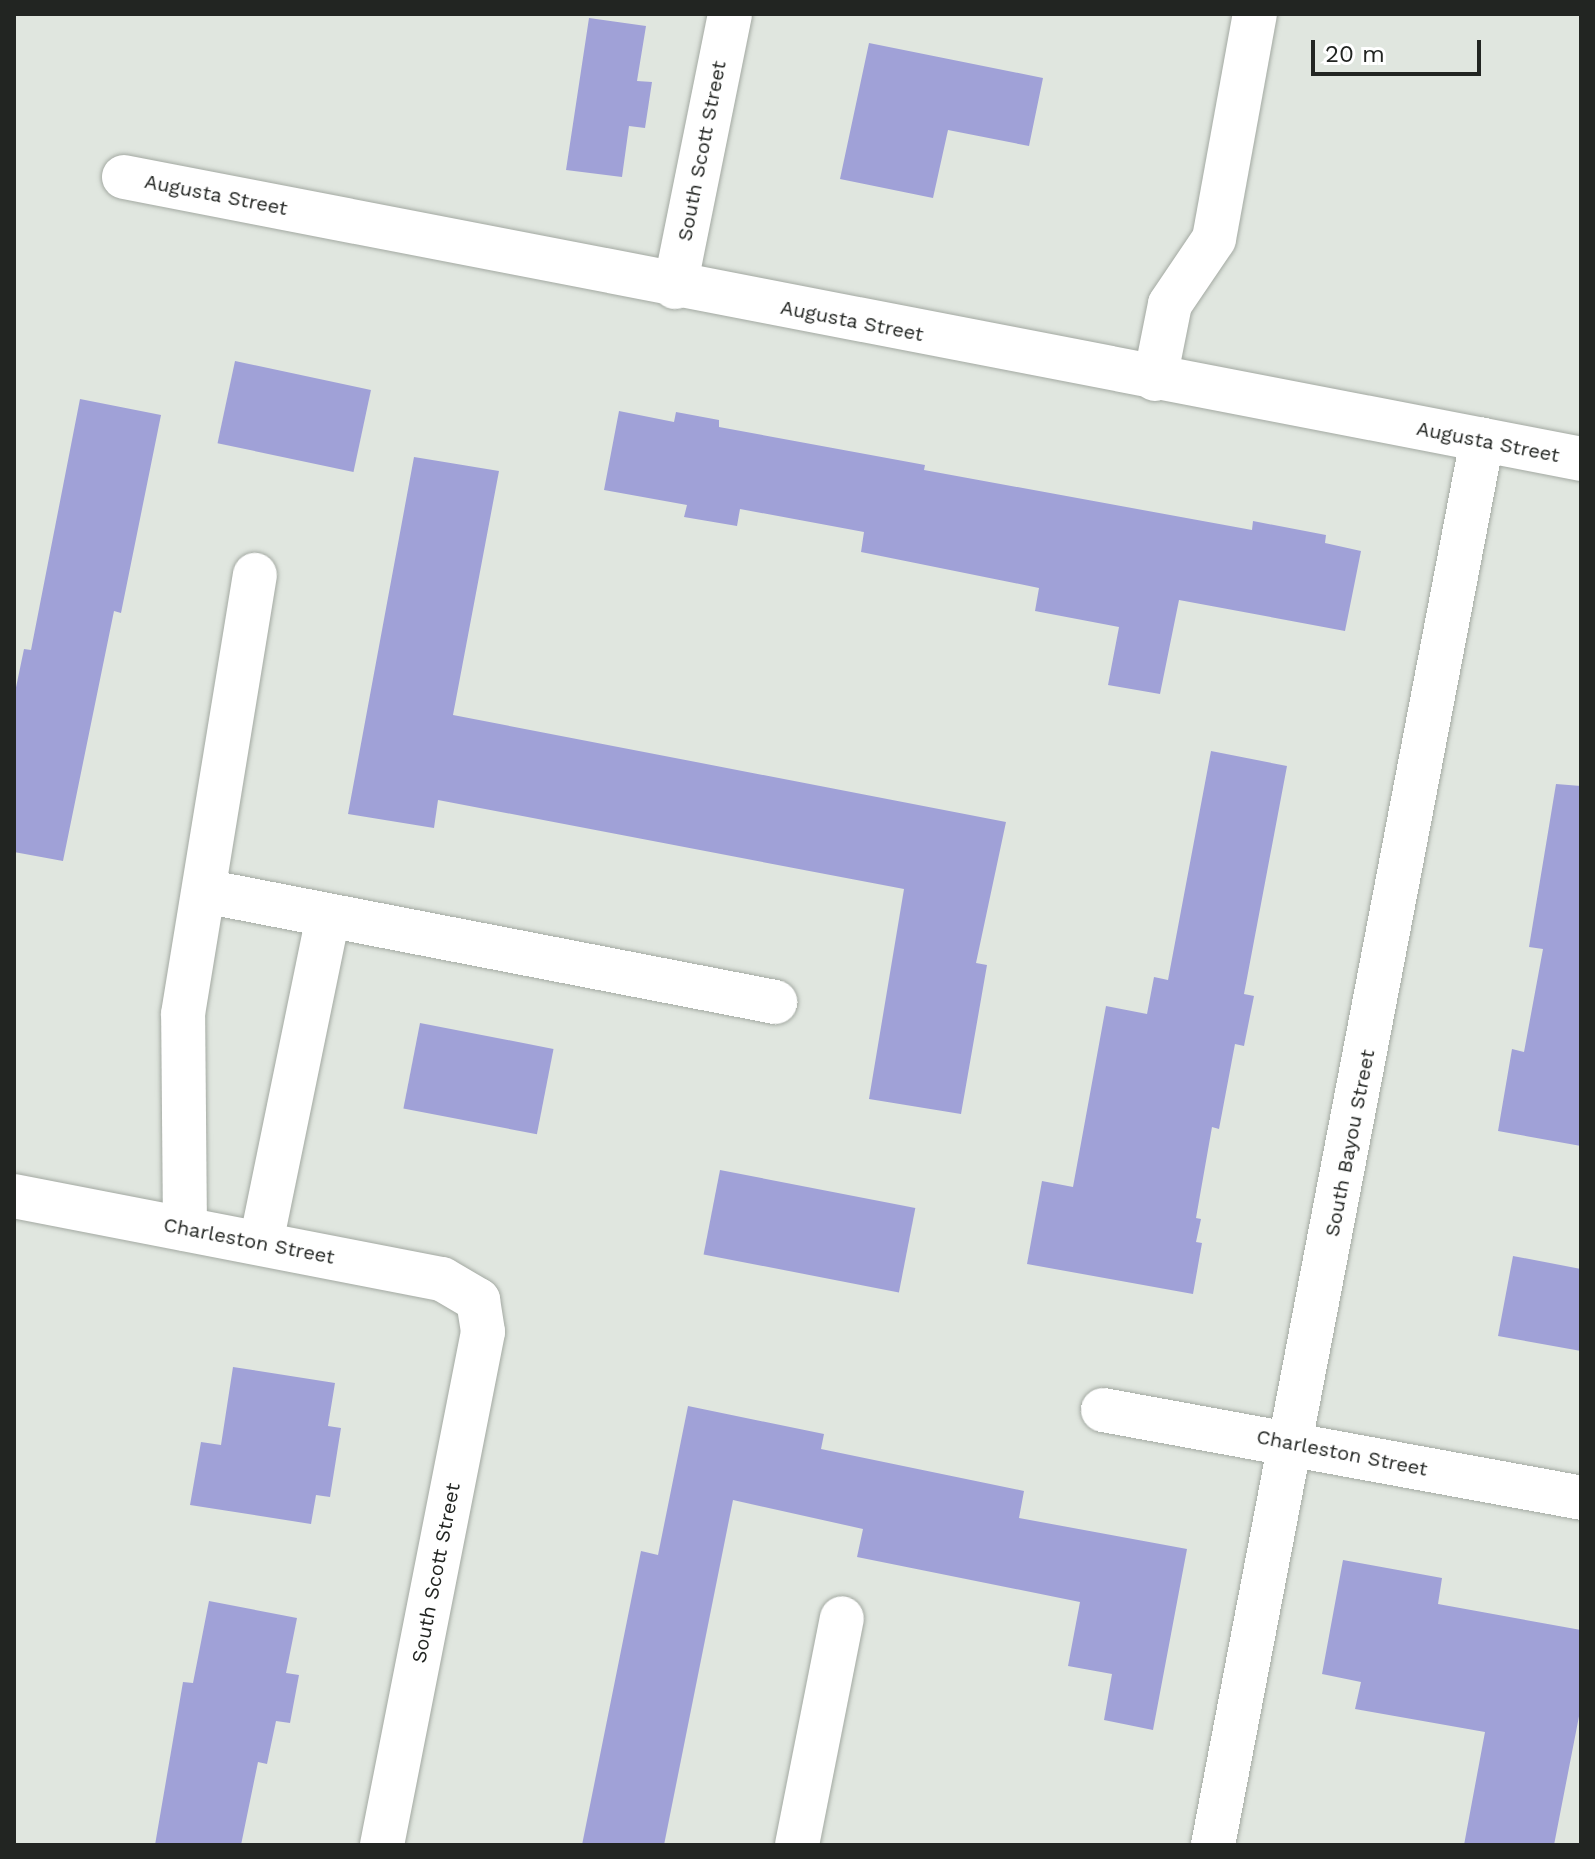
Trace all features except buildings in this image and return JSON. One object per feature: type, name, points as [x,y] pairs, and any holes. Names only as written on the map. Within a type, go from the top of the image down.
[{"type":"street","name":"South Scott Street","points":[[675,287],[730,14]]},
{"type":"street","points":[[1155,379],[1170,304],[1214,239],[1255,14]]},
{"type":"street","name":"Augusta Street","points":[[124,177],[675,287],[1581,459]]},
{"type":"street","name":"South Bayou Street","points":[[1213,1845],[1293,1442],[1482,440]]},
{"type":"street","points":[[185,1229],[183,1014],[255,575]]},
{"type":"street","points":[[204,891],[775,1002]]},
{"type":"street","points":[[261,1243],[328,917]]},
{"type":"street","name":"Charleston Street","points":[[14,1196],[442,1279],[478,1300]]},
{"type":"street","name":"South Scott Street","points":[[382,1845],[483,1332],[478,1300]]},
{"type":"street","name":"Charleston Street","points":[[1103,1410],[1293,1442],[1581,1498]]},
{"type":"street","points":[[797,1845],[842,1618]]}]
